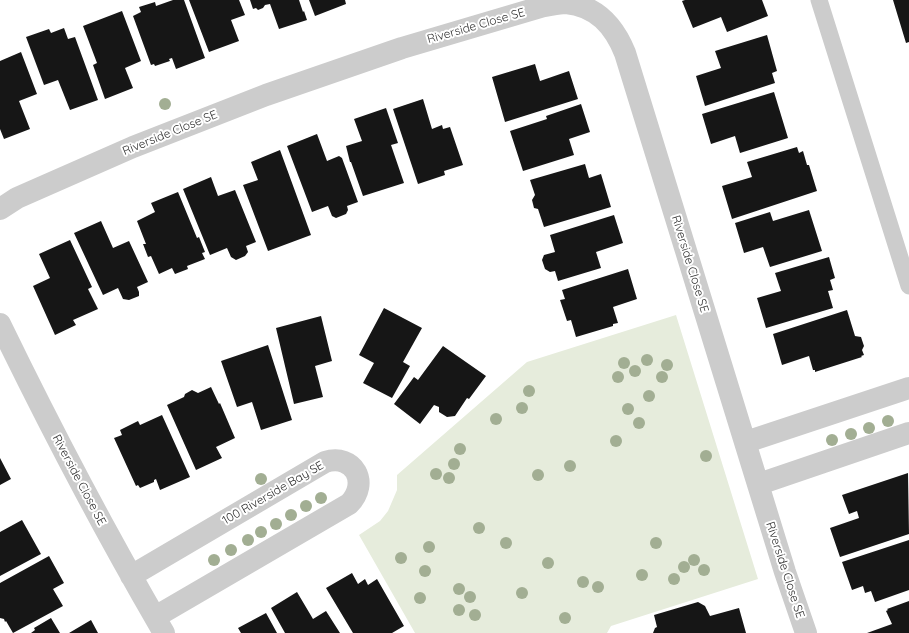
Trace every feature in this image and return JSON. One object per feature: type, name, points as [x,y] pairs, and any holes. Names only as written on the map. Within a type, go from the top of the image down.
[{"type":"street","name":"Riverside Close SE","points":[[0,209],[17,198],[133,146],[266,95],[402,48],[544,6],[565,3],[580,6],[596,13],[612,27],[619,38],[625,54],[758,484],[806,633]]},
{"type":"street","name":"Riverside Close SE","points":[[0,324],[44,415],[159,625]]},
{"type":"street","points":[[746,442],[909,388]]},
{"type":"street","points":[[758,484],[909,433]]},
{"type":"street","name":"100 Riverside Bay SE","points":[[131,576],[325,462],[333,460],[341,461],[349,464],[355,470],[359,485],[358,494],[349,504],[159,625]]},
{"type":"lane","points":[[820,0],[909,286]]},
{"type":"green space","points":[[676,315],[758,579],[611,626],[607,633],[415,633],[359,535],[380,521],[388,511],[397,490],[397,475],[527,362]]},
{"type":"building","points":[[173,0],[184,0],[205,58],[176,69],[172,58],[169,59],[170,61],[155,66],[154,64],[151,65],[133,16],[141,12],[139,7],[155,2],[156,6]]},
{"type":"building","points":[[189,0],[239,0],[245,15],[231,20],[239,41],[209,52]]},
{"type":"building","points":[[250,0],[299,0],[307,20],[279,29],[270,4],[265,5],[263,8],[258,10],[256,8],[253,9]]},
{"type":"building","points":[[309,0],[345,0],[346,4],[315,16]]},
{"type":"building","points":[[762,0],[768,16],[727,32],[721,17],[693,28],[682,1]]},
{"type":"building","points":[[893,0],[909,0],[909,42],[906,43]]},
{"type":"building","points":[[122,11],[141,61],[125,68],[133,88],[105,99],[93,65],[97,63],[83,26]]},
{"type":"building","points":[[64,28],[68,39],[75,37],[98,100],[70,110],[58,80],[44,85],[26,37],[49,29],[51,33]]},
{"type":"building","points":[[767,35],[777,71],[772,73],[775,83],[705,106],[696,76],[721,68],[715,51]]},
{"type":"building","points":[[21,52],[37,94],[19,101],[30,129],[4,139],[0,129],[0,61]]},
{"type":"building","points":[[535,64],[540,81],[569,71],[578,99],[505,122],[492,77]]},
{"type":"building","points":[[774,92],[788,138],[740,153],[735,136],[711,144],[702,114]]},
{"type":"building","points":[[423,99],[432,129],[442,125],[443,129],[450,127],[463,165],[444,171],[445,175],[418,184],[393,109]]},
{"type":"building","points":[[581,104],[590,132],[569,139],[574,155],[523,171],[510,131],[547,119],[546,116]]},
{"type":"building","points":[[386,108],[398,143],[391,145],[404,183],[363,196],[350,162],[346,146],[362,141],[354,119]]},
{"type":"building","points":[[317,134],[327,161],[339,156],[342,158],[358,202],[347,206],[348,210],[346,214],[336,218],[332,216],[328,206],[312,212],[287,146]]},
{"type":"building","points":[[797,147],[799,153],[803,151],[817,191],[732,219],[722,186],[752,177],[747,162]]},
{"type":"building","points":[[280,150],[311,235],[268,251],[243,185],[258,180],[251,162]]},
{"type":"building","points":[[585,164],[589,178],[601,174],[611,207],[544,227],[538,209],[534,208],[532,200],[535,195],[530,180]]},
{"type":"building","points":[[211,177],[218,196],[235,190],[256,242],[246,246],[248,252],[245,256],[236,260],[231,257],[227,248],[210,255],[183,189]]},
{"type":"building","points":[[178,192],[197,238],[199,237],[205,252],[202,253],[205,259],[187,266],[188,269],[175,274],[172,268],[159,274],[151,256],[148,257],[143,244],[146,244],[137,221],[155,212],[151,203]]},
{"type":"building","points":[[809,210],[822,251],[770,267],[763,247],[744,253],[735,223],[770,212],[773,221]]},
{"type":"building","points":[[614,215],[623,243],[596,252],[601,268],[558,281],[555,271],[550,272],[545,269],[542,260],[544,255],[555,252],[550,235]]},
{"type":"building","points":[[101,221],[113,248],[129,241],[148,282],[137,287],[139,296],[129,300],[123,299],[118,288],[103,295],[74,233]]},
{"type":"building","points":[[70,240],[92,287],[88,289],[98,309],[73,320],[76,325],[55,335],[33,286],[50,278],[39,254]]},
{"type":"building","points":[[829,257],[835,278],[830,280],[833,290],[828,291],[833,308],[766,328],[757,298],[781,291],[775,273]]},
{"type":"building","points":[[628,269],[637,299],[613,307],[618,323],[613,324],[613,326],[576,337],[571,320],[567,321],[560,300],[565,299],[562,290]]},
{"type":"building","points":[[384,308],[422,328],[403,362],[410,366],[392,398],[363,383],[374,363],[359,355]]},
{"type":"building","points":[[847,310],[855,336],[861,337],[864,346],[862,350],[864,355],[861,356],[862,357],[815,372],[809,356],[782,365],[773,334]]},
{"type":"building","points":[[321,316],[332,361],[315,366],[323,397],[294,404],[276,328]]},
{"type":"building","points":[[268,345],[292,420],[261,430],[252,402],[237,407],[221,361]]},
{"type":"building","points":[[443,346],[486,376],[469,399],[467,398],[455,416],[447,417],[439,412],[439,407],[434,405],[420,424],[394,404],[414,377],[418,380]]},
{"type":"building","points":[[211,387],[219,404],[220,403],[235,438],[216,447],[222,458],[196,470],[167,405],[184,397],[185,394],[192,390],[198,393]]},
{"type":"building","points":[[162,415],[190,477],[160,490],[156,479],[154,482],[140,488],[138,485],[136,486],[114,438],[122,435],[120,430],[138,421],[140,425]]},
{"type":"building","points":[[0,458],[11,479],[0,485]]},
{"type":"building","points":[[908,473],[909,534],[840,557],[830,528],[859,518],[857,511],[849,514],[842,495]]},
{"type":"building","points":[[22,520],[41,554],[0,576],[0,532]]},
{"type":"building","points":[[909,540],[909,590],[875,602],[871,591],[865,593],[863,586],[852,590],[842,562]]},
{"type":"building","points":[[49,556],[64,583],[53,589],[63,606],[13,633],[6,621],[5,622],[4,619],[0,618],[0,583]]},
{"type":"building","points":[[352,573],[358,584],[365,579],[368,585],[377,579],[404,626],[392,633],[353,633],[326,588]]},
{"type":"building","points":[[297,592],[313,619],[326,611],[340,633],[285,633],[271,608]]},
{"type":"building","points":[[909,601],[909,633],[867,633],[892,624],[886,611],[888,610],[887,609]]},
{"type":"building","points":[[698,602],[705,606],[710,616],[739,608],[746,633],[653,633],[657,627],[654,615]]},
{"type":"building","points":[[266,613],[277,633],[241,633],[238,628]]},
{"type":"building","points":[[51,618],[60,633],[31,633],[35,630],[34,628]]},
{"type":"building","points":[[91,620],[98,633],[69,633]]}]
